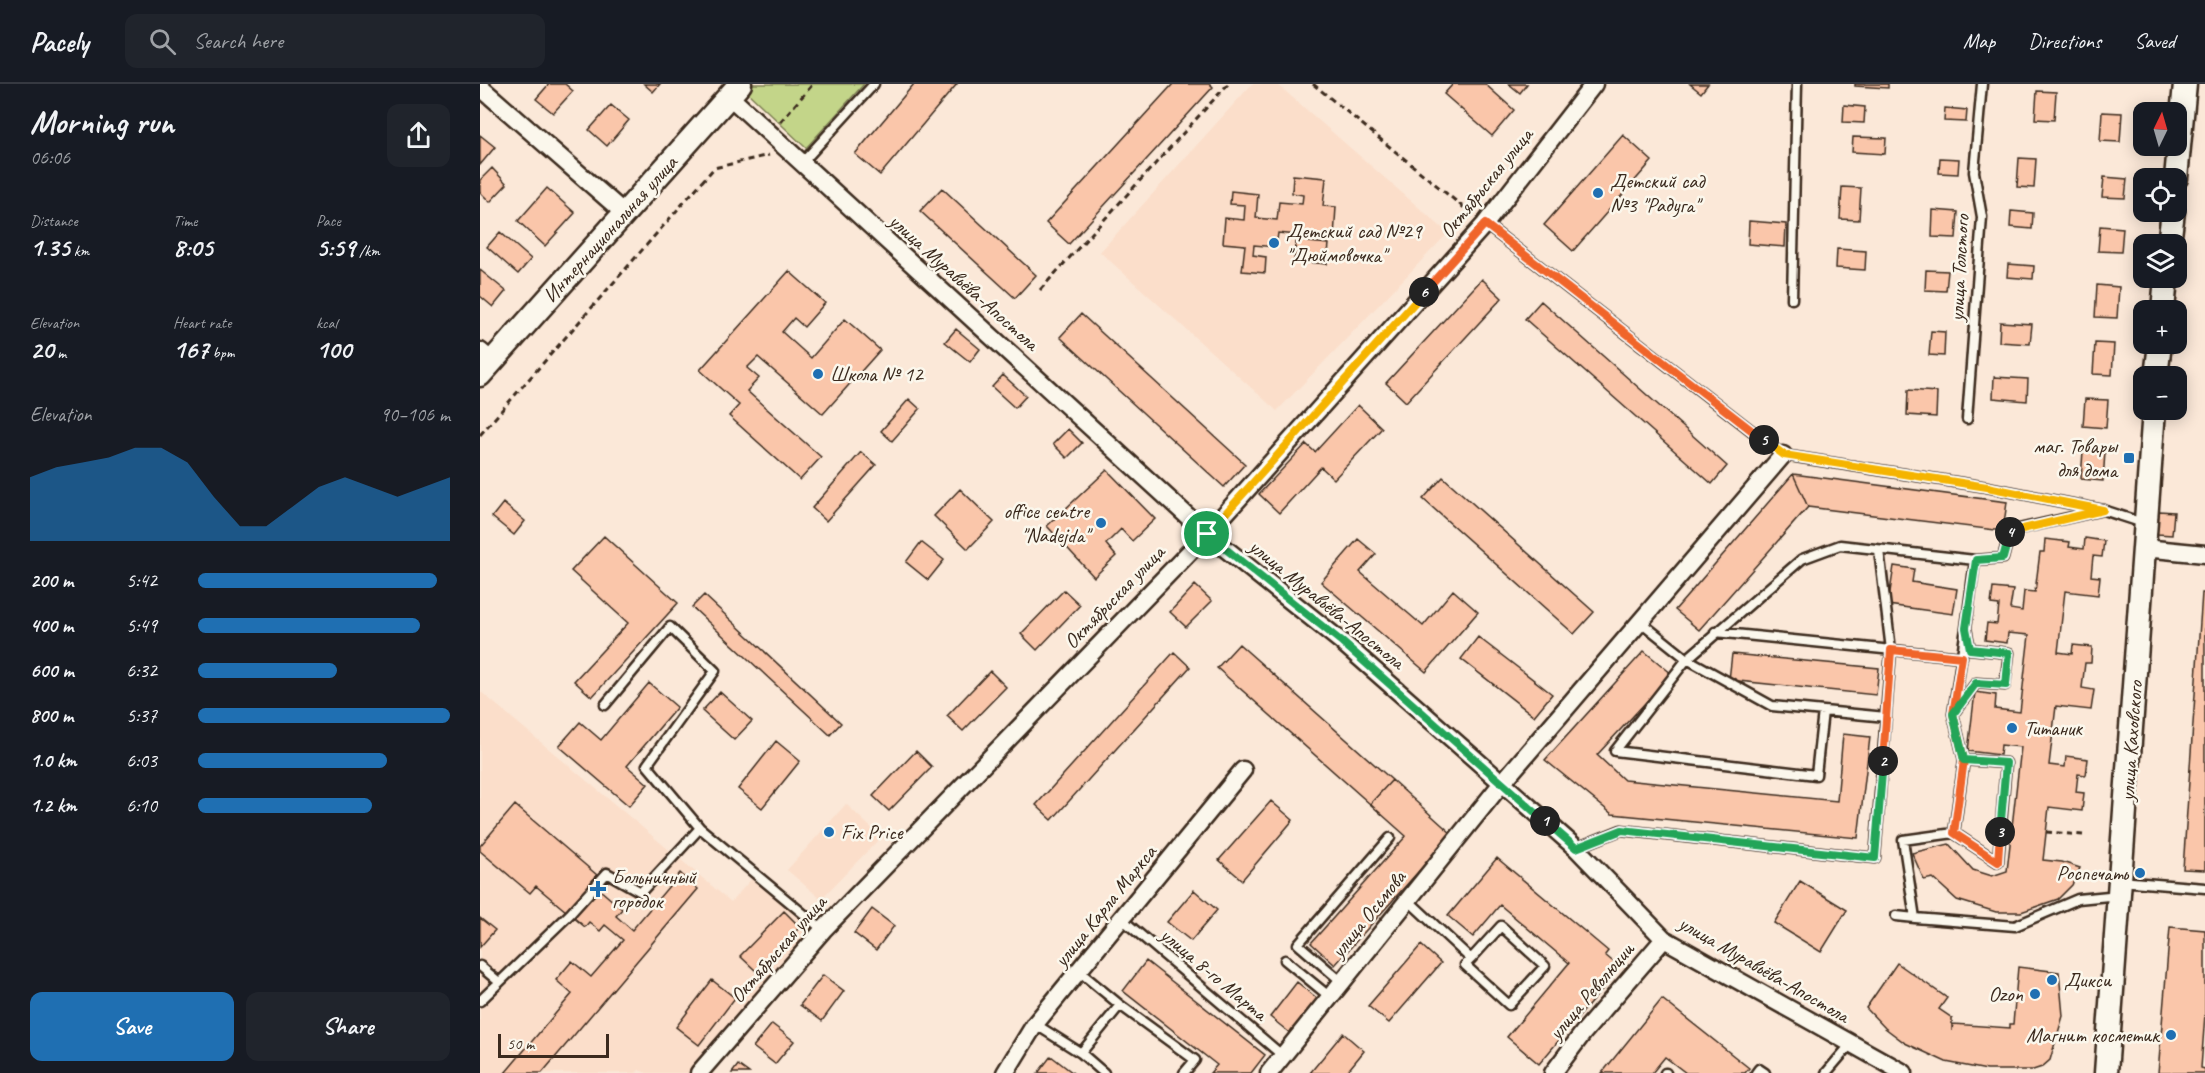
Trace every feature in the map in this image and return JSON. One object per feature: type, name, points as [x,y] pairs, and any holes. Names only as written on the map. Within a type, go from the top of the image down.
[{"type":"main road","points":[[2177,168],[2185,84]]},
{"type":"main road","name":"Интернациональная улица","points":[[484,362],[624,213],[735,90]]},
{"type":"main road","name":"улица Каховского","points":[[2106,1073],[2153,420]]},
{"type":"street","name":"Октябрьская улица","points":[[699,1073],[822,930],[1207,534],[1485,224],[1594,84]]},
{"type":"street","points":[[480,87],[624,213]]},
{"type":"street","name":"улица Муравьёва-Апостола","points":[[735,90],[769,134],[801,164],[1207,534],[1342,642],[1576,848],[1664,939],[1850,1045],[1904,1073]]},
{"type":"street","name":"улица Осьмова","points":[[1269,1073],[1502,783],[1642,623],[1784,455]]},
{"type":"street","points":[[2144,548],[2205,554]]},
{"type":"street","name":"улица Карла Маркса","points":[[1005,1073],[1035,1024],[1123,920],[1243,770]]},
{"type":"street","name":"улица Революции","points":[[1553,1073],[1583,1033],[1664,939]]},
{"type":"lane","points":[[801,164],[874,84]]},
{"type":"lane","points":[[1792,299],[1797,84]]},
{"type":"lane","name":"улица Толстого","points":[[1967,419],[1983,217],[1974,172],[1982,84]]},
{"type":"lane","points":[[1485,224],[1784,455],[1987,487],[2103,510],[2146,524]]},
{"type":"lane","points":[[1823,711],[1816,775],[1615,751],[1687,659],[1715,632],[1802,559],[1840,545],[1976,560],[2003,558],[2010,531],[2103,510]]},
{"type":"lane","points":[[1576,848],[1622,830],[1875,858],[1891,650],[1880,550]]},
{"type":"lane","points":[[1954,833],[1964,760],[1953,714],[1976,560]]},
{"type":"lane","points":[[1642,623],[1687,659],[1772,706],[1886,717]]},
{"type":"lane","points":[[605,705],[670,627],[715,671],[647,765],[700,828],[822,930]]},
{"type":"lane","points":[[1953,714],[1976,683],[2006,685],[2009,653],[1970,649],[1966,628]]},
{"type":"lane","points":[[1715,632],[1962,657]]},
{"type":"lane","points":[[1915,918],[1903,840],[1954,833],[1998,862],[2006,763],[1964,760]]},
{"type":"lane","points":[[480,1001],[562,923],[607,873],[641,892],[700,828]]},
{"type":"lane","points":[[1342,982],[1298,944],[1390,838]]},
{"type":"lane","points":[[1896,916],[2015,926],[2078,899],[2120,888],[2205,888]]},
{"type":"lane","points":[[1408,900],[1471,959]]},
{"type":"lane","name":"улица 8-го Марта","points":[[1123,920],[1283,1056]]},
{"type":"lane","points":[[1501,926],[1545,966],[1509,1005],[1465,965],[1471,959],[1501,926]]},
{"type":"lane","points":[[1285,960],[1330,997]]},
{"type":"lane","points":[[480,966],[499,982]]},
{"type":"lane","points":[[1080,972],[1120,1005],[1195,1060],[1184,1073]]},
{"type":"lane","points":[[1081,1053],[1120,1005]]},
{"type":"lane","points":[[1035,1024],[1081,1053],[1104,1073]]},
{"type":"lane","points":[[1826,1073],[1850,1045]]},
{"type":"lane","points":[[1756,1073],[1760,1069],[1766,1073]]},
{"type":"path","points":[[769,134],[813,84]]},
{"type":"path","points":[[1040,290],[1228,84]]},
{"type":"path","points":[[1313,84],[1485,224]]},
{"type":"path","points":[[480,435],[714,168],[787,151]]},
{"type":"path","points":[[2046,832],[2083,835]]},
{"type":"shaded area","name":"Детский сад №29 \"Дюймовочка\"","points":[[1252,84],[1277,84],[1448,233],[1277,411],[1100,252]]},
{"type":"shaded area","name":"Больничный городок","points":[[480,691],[731,902],[754,876],[815,928],[692,1073],[647,1073],[639,1070],[636,1073],[480,1073]]},
{"type":"shaded area","points":[[846,804],[881,837],[821,899],[787,870]]},
{"type":"green space","points":[[753,84],[864,84],[806,148],[746,91]]},
{"type":"building","points":[[549,84],[565,84],[573,91],[553,113],[536,99]]},
{"type":"building","points":[[644,84],[660,84],[653,92]]},
{"type":"building","points":[[914,84],[957,84],[880,175],[855,154]]},
{"type":"building","points":[[1173,84],[1210,84],[1213,87],[1069,244],[1046,223]]},
{"type":"building","points":[[1453,84],[1485,84],[1514,110],[1492,136],[1444,94]]},
{"type":"building","points":[[1509,84],[1527,84],[1520,93]]},
{"type":"building","points":[[1690,84],[1708,84],[1701,93]]},
{"type":"building","points":[[1855,84],[1888,84],[1888,88],[1855,86]]},
{"type":"building","points":[[2037,91],[2056,92],[2054,120],[2035,119]]},
{"type":"building","points":[[611,105],[629,120],[607,146],[589,130]]},
{"type":"building","points":[[1844,105],[1865,107],[1864,123],[1843,122]]},
{"type":"building","points":[[1945,108],[1967,110],[1966,122],[1944,121]]},
{"type":"building","points":[[2102,112],[2122,113],[2120,142],[2100,141]]},
{"type":"building","points":[[480,135],[495,147],[480,165]]},
{"type":"building","name":"Детский сад №3 \"Радуга\"","points":[[1623,135],[1652,161],[1573,251],[1544,225]]},
{"type":"building","points":[[1853,137],[1886,138],[1885,154],[1852,152]]},
{"type":"building","points":[[1940,158],[1959,159],[1958,174],[1939,173]]},
{"type":"building","points":[[2019,158],[2036,159],[2034,188],[2017,187]]},
{"type":"building","points":[[492,168],[507,184],[490,202],[480,192],[480,180]]},
{"type":"building","points":[[1293,175],[1326,178],[1323,206],[1336,207],[1334,237],[1310,235],[1309,242],[1329,244],[1327,264],[1294,261],[1297,235],[1278,233],[1276,247],[1254,245],[1253,255],[1266,257],[1265,273],[1242,271],[1245,245],[1223,243],[1225,218],[1244,220],[1245,205],[1230,204],[1231,191],[1258,194],[1256,218],[1277,220],[1279,202],[1302,204],[1303,195],[1292,193]]},
{"type":"building","points":[[2104,177],[2127,179],[2125,198],[2102,197]]},
{"type":"building","points":[[1842,187],[1861,188],[1859,220],[1840,219]]},
{"type":"building","points":[[547,188],[575,213],[545,246],[518,221]]},
{"type":"building","points":[[942,188],[1036,275],[1015,298],[920,211]]},
{"type":"building","points":[[1933,210],[1958,212],[1956,238],[1932,237]]},
{"type":"building","points":[[2011,211],[2033,213],[2032,229],[2010,227]]},
{"type":"building","points":[[1749,221],[1786,224],[1785,247],[1748,244]]},
{"type":"building","points":[[2100,226],[2123,228],[2121,252],[2098,251]]},
{"type":"building","points":[[500,232],[531,259],[518,274],[487,247]]},
{"type":"building","points":[[1837,249],[1866,251],[1865,270],[1836,268]]},
{"type":"building","points":[[2008,264],[2034,266],[2033,279],[2007,277]]},
{"type":"building","points":[[480,270],[506,291],[493,307],[480,296]]},
{"type":"building","points":[[1926,270],[1948,271],[1946,291],[1925,290]]},
{"type":"building","name":"Школа № 12","points":[[789,271],[825,303],[804,327],[794,318],[782,332],[811,358],[845,319],[880,350],[823,414],[758,357],[747,368],[759,378],[747,391],[821,457],[800,480],[729,416],[739,405],[700,370]]},
{"type":"building","points":[[1482,279],[1502,298],[1406,402],[1386,383]]},
{"type":"building","points":[[2097,285],[2119,287],[2117,318],[2095,317]]},
{"type":"building","points":[[1541,301],[1727,466],[1712,484],[1525,319]]},
{"type":"building","points":[[1081,314],[1245,464],[1224,487],[1060,337]]},
{"type":"building","points":[[2000,322],[2032,324],[2030,344],[1999,342]]},
{"type":"building","points":[[956,329],[980,349],[970,362],[945,342]]},
{"type":"building","points":[[1931,331],[1945,332],[1944,356],[1929,355]]},
{"type":"building","points":[[2095,343],[2114,344],[2112,375],[2093,374]]},
{"type":"building","points":[[1003,375],[1026,396],[1015,408],[992,387]]},
{"type":"building","points":[[1994,377],[2028,379],[2027,401],[1993,398]]},
{"type":"building","points":[[1908,390],[1937,392],[1936,417],[1907,415]]},
{"type":"building","points":[[909,399],[920,409],[892,441],[881,431]]},
{"type":"building","points":[[2085,399],[2108,400],[2106,428],[2083,426]]},
{"type":"building","points":[[1358,405],[1382,428],[1334,479],[1321,467],[1279,513],[1259,494],[1306,444],[1315,452]]},
{"type":"building","points":[[1068,429],[1082,443],[1067,458],[1053,444]]},
{"type":"building","points":[[2083,451],[2105,452],[2103,481],[2081,479]]},
{"type":"building","points":[[861,452],[876,465],[826,521],[812,508]]},
{"type":"building","name":"office centre \"Nadejda\"","points":[[1107,470],[1155,519],[1132,541],[1121,529],[1106,544],[1116,556],[1094,577],[1047,526]]},
{"type":"building","points":[[1793,474],[2007,502],[2003,531],[1808,507]]},
{"type":"building","points":[[1793,474],[1808,507],[1699,630],[1675,610]]},
{"type":"building","points":[[1443,477],[1594,612],[1574,634],[1423,499]]},
{"type":"building","points":[[960,489],[994,522],[968,549],[934,516]]},
{"type":"building","points":[[503,503],[525,521],[514,535],[492,517]]},
{"type":"building","points":[[2159,511],[2174,512],[2172,535],[2157,534]]},
{"type":"building","points":[[604,536],[678,603],[592,697],[574,681],[628,623],[571,571]]},
{"type":"building","name":"Титаник","points":[[2085,538],[2104,541],[2102,557],[2093,556],[2091,576],[2100,577],[2098,595],[2065,591],[2058,652],[2072,654],[2073,645],[2092,647],[2091,663],[2085,663],[2082,688],[2094,690],[2091,710],[2056,706],[2049,765],[2065,767],[2066,756],[2088,759],[2086,775],[2078,774],[2076,792],[2084,793],[2082,811],[2049,807],[2043,860],[2062,862],[2080,868],[2072,885],[2058,899],[2021,912],[1996,912],[1957,900],[1933,878],[1924,880],[1912,853],[1949,844],[1973,870],[1992,876],[2007,871],[2021,747],[2001,745],[2000,755],[1968,751],[1975,692],[1996,695],[1995,709],[2020,712],[2029,635],[2008,633],[2007,643],[1985,640],[1987,623],[1997,624],[1999,605],[1991,604],[1993,588],[2013,590],[2010,609],[2022,611],[2024,591],[2035,592],[2040,552],[2044,552],[2045,539],[2070,542],[2069,547],[2084,549]]},
{"type":"building","points":[[1358,539],[1376,554],[1360,572],[1423,626],[1453,590],[1478,612],[1426,672],[1321,582]]},
{"type":"building","points":[[921,542],[944,560],[928,580],[906,562]]},
{"type":"building","points":[[1894,566],[1914,569],[1912,582],[1957,589],[1953,614],[1888,605]]},
{"type":"building","points":[[1195,585],[1212,601],[1186,627],[1170,612]]},
{"type":"building","points":[[1064,590],[1080,605],[1037,650],[1021,634]]},
{"type":"building","points":[[2202,593],[2205,593],[2205,870],[2183,869]]},
{"type":"building","points":[[704,595],[841,723],[830,735],[692,607]]},
{"type":"building","points":[[1478,637],[1552,694],[1534,716],[1461,659]]},
{"type":"building","points":[[1239,644],[1392,780],[1370,804],[1217,668]]},
{"type":"building","points":[[1644,651],[1672,674],[1597,755],[1624,780],[1837,801],[1843,734],[1870,737],[1858,838],[1612,814],[1545,760]]},
{"type":"building","points":[[1174,652],[1190,667],[1052,820],[1036,805]]},
{"type":"building","points":[[1732,654],[1879,668],[1876,695],[1729,680]]},
{"type":"building","points":[[990,671],[1006,687],[963,731],[947,716]]},
{"type":"building","points":[[649,683],[677,707],[627,766],[648,784],[629,806],[559,746],[580,722],[601,740]]},
{"type":"building","points":[[720,692],[752,721],[734,740],[702,711]]},
{"type":"building","points":[[776,741],[800,761],[762,808],[738,789]]},
{"type":"building","points":[[916,751],[932,767],[889,811],[873,796]]},
{"type":"building","points":[[1392,780],[1452,834],[1335,965],[1311,943],[1406,836],[1370,804]]},
{"type":"building","points":[[1271,801],[1293,820],[1242,880],[1219,860]]},
{"type":"building","points":[[515,805],[597,875],[591,882],[622,909],[616,916],[632,930],[680,873],[698,889],[542,1073],[505,1073],[572,994],[556,980],[572,961],[591,977],[623,940],[605,925],[600,931],[589,922],[585,927],[536,886],[530,893],[480,851],[480,846]]},
{"type":"building","points":[[1497,858],[1608,951],[1605,955],[1617,965],[1600,984],[1604,987],[1539,1064],[1507,1037],[1569,963],[1500,905],[1473,937],[1448,916]]},
{"type":"building","points":[[1800,881],[1847,910],[1821,952],[1774,923]]},
{"type":"building","points":[[1194,890],[1217,910],[1191,941],[1167,922]]},
{"type":"building","points":[[872,909],[894,926],[876,950],[854,933]]},
{"type":"building","points":[[784,911],[800,927],[756,971],[740,956]]},
{"type":"building","points":[[480,918],[495,930],[480,947]]},
{"type":"building","points":[[2170,927],[2205,930],[2205,1014],[2201,1068],[2205,1069],[2205,1073],[2158,1073]]},
{"type":"building","points":[[1421,945],[1441,963],[1389,1023],[1368,1006]]},
{"type":"building","points":[[1146,961],[1265,1055],[1251,1073],[1210,1073],[1217,1065],[1123,991]]},
{"type":"building","points":[[1897,963],[1947,998],[1939,1009],[1952,1018],[1952,1031],[1953,1024],[2010,1028],[2010,1024],[2013,1024],[2018,967],[2059,972],[2063,1016],[2050,1060],[2042,1067],[2033,1070],[1987,1070],[1946,1062],[1905,1043],[1885,1028],[1866,1008]]},
{"type":"building","points":[[823,975],[844,991],[822,1021],[800,1005]]},
{"type":"building","points":[[712,980],[735,998],[699,1045],[676,1027]]},
{"type":"building","points":[[1297,982],[1318,999],[1291,1034],[1270,1017]]},
{"type":"building","points":[[1662,999],[1749,1068],[1745,1073],[1686,1073],[1665,1057],[1652,1073],[1602,1073]]},
{"type":"building","points":[[772,1024],[794,1041],[775,1064],[753,1047]]},
{"type":"building","points":[[1343,1033],[1364,1051],[1346,1073],[1310,1073]]},
{"type":"building","points":[[1051,1056],[1073,1073],[1038,1073]]},
{"type":"building","points":[[738,1065],[749,1073],[732,1073]]},
{"type":"place","name":"Детский сад №3 \"Радуга\"","points":[[1598,193]]},
{"type":"place","name":"Детский сад №29 \"Дюймовочка\"","points":[[1274,243]]},
{"type":"place","name":"Школа № 12","points":[[818,374]]},
{"type":"place","name":"маг. Товары для дома","points":[[2129,458]]},
{"type":"place","name":"office centre \"Nadejda\"","points":[[1101,523]]},
{"type":"place","name":"Титаник","points":[[2012,728]]},
{"type":"place","name":"Fix Price","points":[[829,832]]},
{"type":"place","name":"Роспечать","points":[[2140,873]]},
{"type":"place","name":"Больничный городок","points":[[598,889]]},
{"type":"place","name":"Дикси","points":[[2052,980]]},
{"type":"place","name":"Ozon","points":[[2035,994]]},
{"type":"place","name":"Магнит косметик","points":[[2171,1035]]},
{"type":"route","points":[[1207,534],[1342,642],[1576,848],[1622,830],[1875,858],[1891,650],[1962,657],[1953,714],[1964,760],[1954,833],[1998,862],[2006,763],[1964,760],[1953,714],[1976,683],[2006,685],[2009,653],[1970,649],[1966,628],[1976,560],[2003,558],[2010,531],[2103,510],[1987,487],[1784,455],[1485,224],[1207,534]]}]
